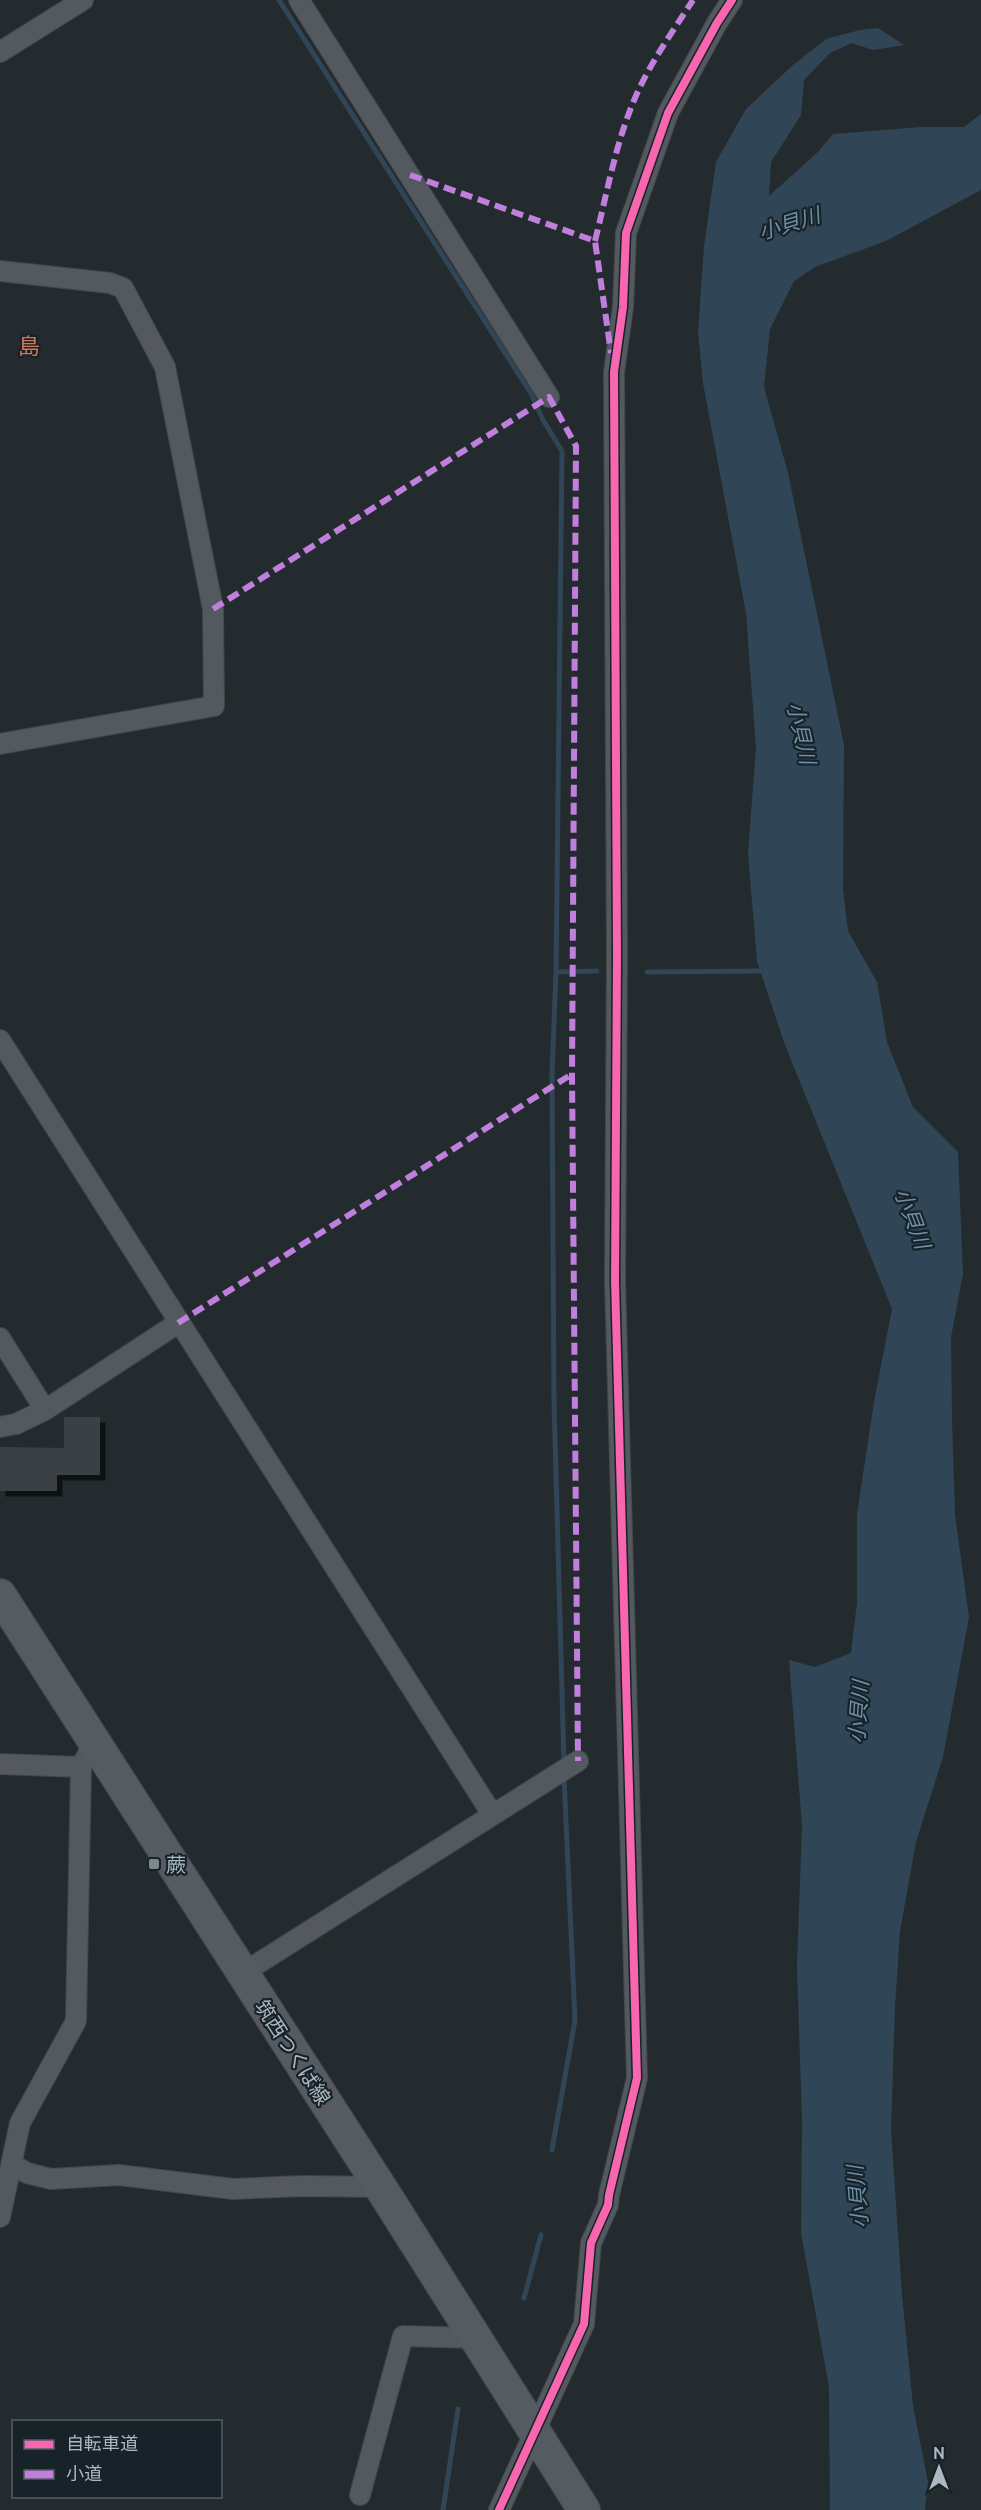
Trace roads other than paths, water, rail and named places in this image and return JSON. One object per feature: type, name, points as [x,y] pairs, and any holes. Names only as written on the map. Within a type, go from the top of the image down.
[{"type":"main road","name":"筑西つくば線","points":[[0,1595],[87,1754],[243,1973],[584,2510]]},
{"type":"street","points":[[0,52],[83,0]]},
{"type":"street","points":[[299,0],[549,397]]},
{"type":"street","points":[[499,2510],[534,2429],[584,2324],[591,2243],[608,2205],[638,2078],[615,1281],[617,944],[614,372],[623,307],[626,233],[668,113],[732,0]]},
{"type":"street","points":[[0,272],[110,283],[123,288],[165,367],[213,609],[214,706],[0,744]]},
{"type":"street","points":[[0,1040],[492,1814]]},
{"type":"street","points":[[0,1427],[16,1424],[45,1410],[178,1323]]},
{"type":"street","points":[[0,1338],[45,1410]]},
{"type":"street","points":[[0,1764],[87,1754],[76,2021],[20,2123],[0,2217]]},
{"type":"street","points":[[243,1973],[569,1767]]},
{"type":"street","points":[[12,2164],[27,2174],[51,2179],[119,2175],[233,2189],[304,2186],[381,2187]]},
{"type":"street","points":[[360,2495],[403,2336],[476,2338]]},
{"type":"street","points":[[514,2476],[523,2479],[514,2510]]},
{"type":"water","name":"小貝川","points":[[878,28],[904,45],[873,50],[852,43],[830,53],[804,80],[801,115],[771,162],[769,196],[818,152],[833,134],[921,127],[964,127],[981,114],[981,190],[886,241],[815,267],[794,281],[770,329],[764,387],[788,473],[844,745],[843,889],[848,931],[877,982],[887,1042],[913,1107],[958,1152],[963,1274],[951,1337],[952,1420],[955,1515],[969,1617],[943,1757],[916,1842],[900,1931],[895,2007],[891,2130],[902,2295],[913,2406],[928,2482],[925,2510],[830,2510],[829,2387],[801,2233],[802,2121],[797,1966],[802,1825],[789,1660],[815,1667],[851,1653],[857,1603],[857,1514],[874,1402],[892,1309],[785,1045],[757,961],[748,854],[756,748],[746,613],[703,383],[698,332],[704,247],[716,162],[746,109],[793,65],[826,39]]},
{"type":"waterway","points":[[279,0],[532,395],[543,420],[562,451],[556,972],[552,1074],[554,1402],[564,1764]]},
{"type":"waterway","points":[[556,972],[597,971]]},
{"type":"waterway","points":[[647,972],[765,971]]},
{"type":"waterway","points":[[552,2150],[575,2020],[564,1777]]},
{"type":"waterway","points":[[524,2298],[541,2235]]},
{"type":"waterway","points":[[443,2510],[458,2409]]},
{"type":"place","name":"蕨","points":[[154,1864]]},
{"type":"district","name":"島","points":[[29,345]]}]
